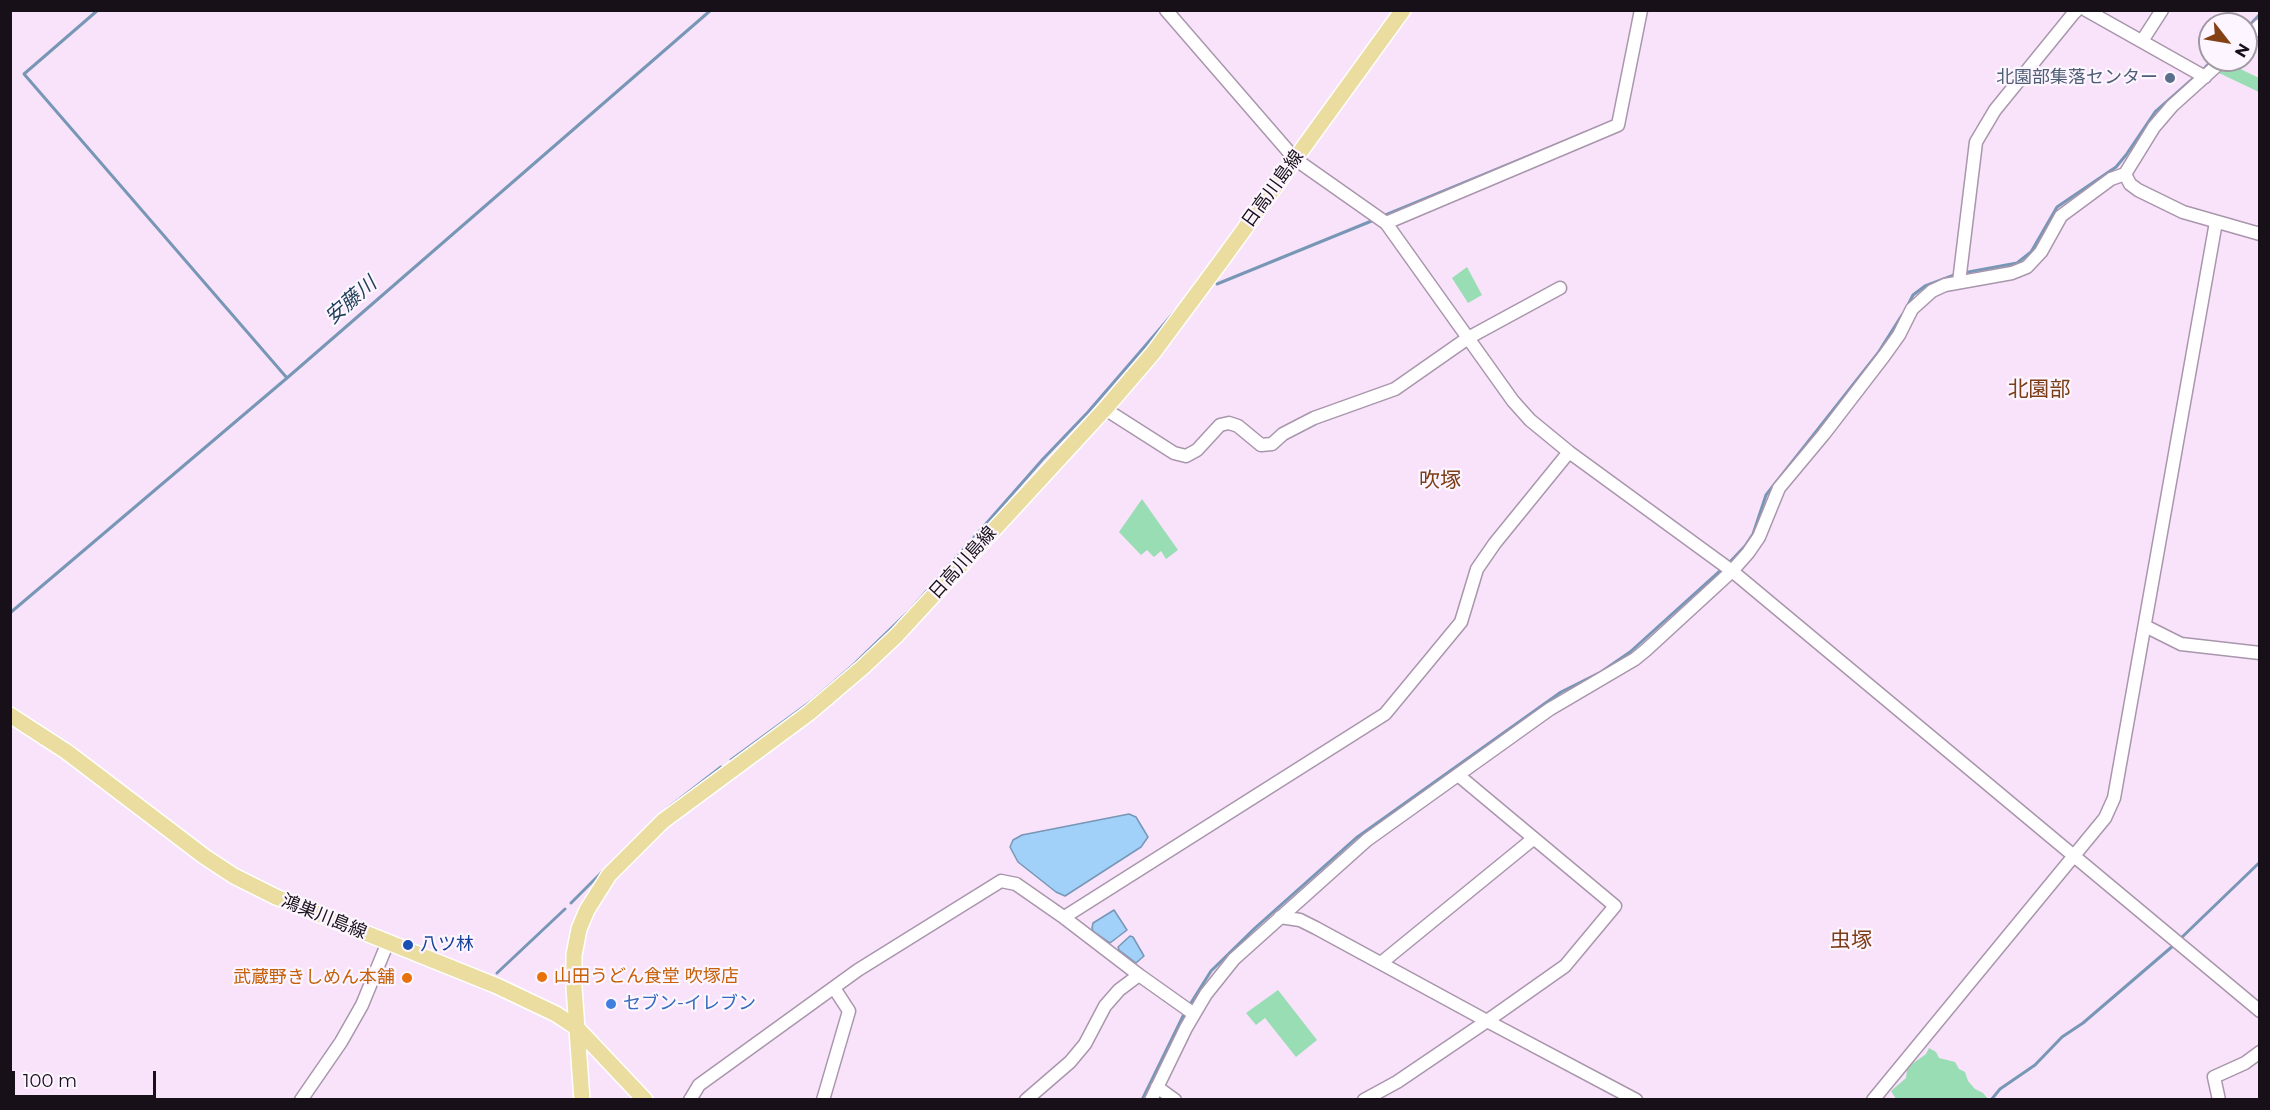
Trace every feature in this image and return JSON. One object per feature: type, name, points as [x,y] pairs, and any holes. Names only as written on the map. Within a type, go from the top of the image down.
[{"type":"main road","name":"日高川島線","points":[[582,1100],[574,955],[579,929],[587,910],[609,875],[663,821],[809,713],[872,659],[897,635],[1106,409],[1160,343],[1402,10]]},
{"type":"main road","name":"鴻巣川島線","points":[[10,715],[67,752],[205,857],[234,876],[276,897],[517,995],[556,1014],[577,1028],[645,1100]]},
{"type":"street","points":[[1166,10],[1295,159],[1386,223],[1530,420],[1569,452],[1732,571],[2259,1011]]},
{"type":"street","points":[[1386,223],[1618,125],[1641,10]]},
{"type":"street","points":[[1959,282],[1976,142],[1995,110],[2078,10]]},
{"type":"street","points":[[2142,41],[2162,10]]},
{"type":"street","points":[[2092,12],[2205,76]]},
{"type":"street","points":[[1151,1100],[1194,1014],[1222,972],[1367,840],[1550,709],[1635,659],[1732,571],[1759,537],[1779,488],[1884,356],[1899,335],[1912,309],[1932,291],[1959,282],[2012,273],[2027,267],[2042,252],[2061,216],[2111,179],[2125,174],[2154,128],[2172,106],[2210,72]]},
{"type":"street","points":[[2125,174],[2130,184],[2138,190],[2184,212],[2259,234]]},
{"type":"street","points":[[1872,1100],[2105,818],[2114,798],[2216,222]]},
{"type":"street","points":[[1106,409],[1174,453],[1186,456],[1197,450],[1220,425],[1228,423],[1238,426],[1261,445],[1272,444],[1283,434],[1314,418],[1395,389],[1468,338],[1560,288]]},
{"type":"street","points":[[1062,916],[1385,714],[1461,622],[1477,569],[1495,543],[1569,452]]},
{"type":"street","points":[[2145,626],[2181,644],[2259,653]]},
{"type":"street","points":[[1364,1100],[1397,1082],[1487,1022],[1565,966],[1615,906],[1458,775]]},
{"type":"street","points":[[1381,963],[1533,839]]},
{"type":"street","points":[[690,1100],[699,1085],[858,970],[1001,881],[1017,884],[1194,1014]]},
{"type":"street","points":[[1280,917],[1300,920],[1308,924],[1636,1100]]},
{"type":"street","points":[[301,1100],[341,1042],[357,1014],[388,942]]},
{"type":"street","points":[[1026,1100],[1070,1062],[1085,1044],[1105,1006],[1119,990],[1140,975]]},
{"type":"street","points":[[823,1100],[849,1011],[834,988]]},
{"type":"street","points":[[2219,1100],[2214,1077],[2245,1063],[2259,1052]]},
{"type":"street","points":[[1157,1086],[1175,1100]]},
{"type":"green space","points":[[2247,72],[2259,78],[2259,92],[2219,73]]},
{"type":"green space","points":[[1467,267],[1482,295],[1468,303],[1452,278]]},
{"type":"green space","points":[[1142,499],[1178,550],[1166,559],[1161,551],[1154,557],[1147,550],[1141,555],[1119,532]]},
{"type":"green space","points":[[1278,990],[1317,1040],[1296,1057],[1265,1018],[1256,1025],[1246,1013]]},
{"type":"green space","points":[[1929,1048],[1936,1052],[1939,1058],[1955,1062],[1959,1069],[1965,1072],[1968,1081],[1975,1089],[1988,1099],[1896,1099],[1891,1091],[1906,1078],[1907,1070],[1926,1054]]},
{"type":"water","points":[[1129,814],[1136,817],[1148,837],[1141,847],[1065,896],[1056,892],[1018,862],[1010,847],[1013,840],[1022,835]]},
{"type":"water","points":[[1114,910],[1127,930],[1110,943],[1092,928],[1093,923]]},
{"type":"water","points":[[1130,936],[1133,937],[1144,956],[1136,963],[1118,947]]},
{"type":"waterway","points":[[98,10],[24,74],[287,378]]},
{"type":"waterway","name":"安藤川","points":[[10,613],[287,378],[711,10]]},
{"type":"waterway","points":[[1963,273],[2017,263],[2031,252],[2057,207],[2116,167],[2155,112],[2196,76]]},
{"type":"waterway","points":[[1383,216],[1585,133]]},
{"type":"waterway","points":[[1217,284],[1374,220]]},
{"type":"waterway","points":[[1907,307],[1913,295],[1925,286],[1957,274]]},
{"type":"waterway","points":[[731,760],[813,700],[910,610],[1177,309]]},
{"type":"waterway","points":[[1728,564],[1753,534],[1766,495],[1878,353],[1902,315]]},
{"type":"waterway","points":[[1189,1006],[1211,971],[1255,928],[1356,838],[1561,692],[1601,672],[1630,652],[1723,568]]},
{"type":"waterway","points":[[668,808],[721,767]]},
{"type":"waterway","points":[[571,903],[635,839]]},
{"type":"waterway","points":[[2179,940],[2260,862]]},
{"type":"waterway","points":[[497,973],[565,909]]},
{"type":"waterway","points":[[1991,1100],[2000,1089],[2035,1065],[2062,1037],[2083,1023],[2174,945]]},
{"type":"waterway","points":[[1142,1100],[1185,1012]]},
{"type":"place","name":"北園部集落センター","points":[[2170,78]]},
{"type":"place","name":"八ツ林","points":[[408,945]]},
{"type":"place","name":"山田うどん食堂 吹塚店","points":[[542,977]]},
{"type":"place","name":"武蔵野きしめん本舗","points":[[407,978]]},
{"type":"place","name":"セブン-イレブン","points":[[611,1004]]},
{"type":"district","name":"北園部","points":[[2039,390]]},
{"type":"district","name":"吹塚","points":[[1440,481]]},
{"type":"district","name":"虫塚","points":[[1851,941]]}]
